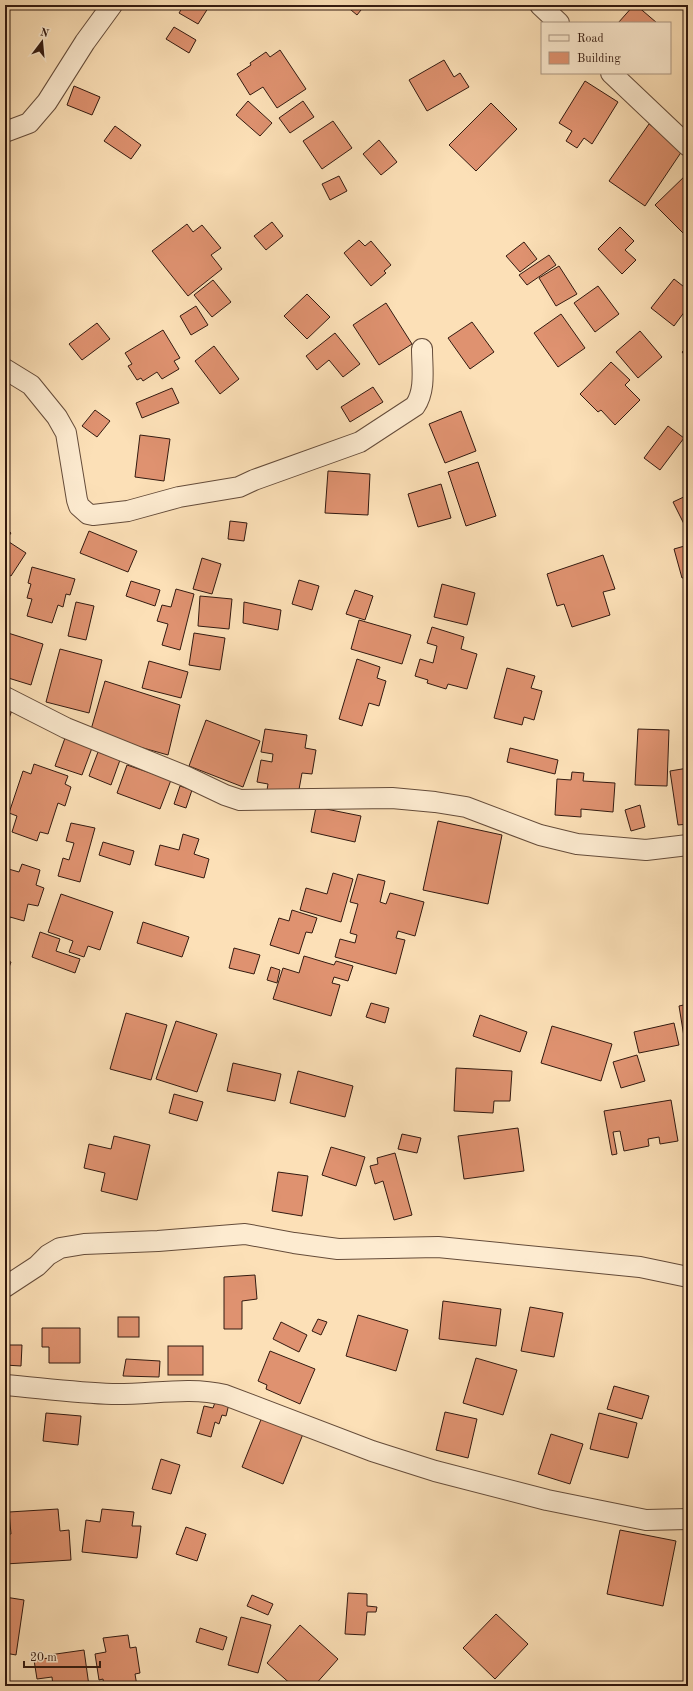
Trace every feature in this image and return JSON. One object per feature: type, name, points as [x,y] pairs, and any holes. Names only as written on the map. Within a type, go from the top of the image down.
[{"type":"street","points":[[5,132],[29,123],[47,102],[85,42],[112,5]]},
{"type":"street","points":[[544,6],[558,22]]},
{"type":"street","points":[[612,74],[688,146]]},
{"type":"street","points":[[5,369],[31,385],[57,417],[66,433],[77,500],[84,511],[93,515],[128,511],[180,497],[239,487],[254,480],[360,442],[415,406],[422,392],[422,349]]},
{"type":"street","points":[[5,697],[66,728],[240,800],[366,797],[399,798],[466,807],[540,835],[577,844],[646,850],[688,845]]},
{"type":"street","points":[[5,1287],[38,1266],[48,1255],[60,1248],[84,1244],[158,1241],[245,1234],[338,1249],[438,1247],[640,1267],[688,1277]]},
{"type":"street","points":[[5,1384],[112,1394],[184,1391],[214,1392],[372,1451],[435,1471],[547,1500],[646,1520],[688,1519]]},
{"type":"building","points":[[184,5],[210,5],[198,24],[179,13]]},
{"type":"building","points":[[345,5],[365,5],[357,15]]},
{"type":"building","points":[[634,5],[636,5],[656,22],[619,22]]},
{"type":"building","points":[[174,27],[196,40],[189,53],[166,39]]},
{"type":"building","points":[[280,50],[306,89],[277,108],[263,87],[250,95],[237,74],[251,65],[250,63],[266,52],[270,57]]},
{"type":"building","points":[[444,60],[454,77],[460,73],[469,87],[427,111],[409,80]]},
{"type":"building","points":[[585,81],[618,102],[592,144],[584,138],[577,148],[566,141],[572,131],[559,123]]},
{"type":"building","points":[[74,86],[100,97],[92,115],[67,105]]},
{"type":"building","points":[[248,101],[272,123],[260,136],[236,115]]},
{"type":"building","points":[[303,101],[314,117],[290,133],[279,118]]},
{"type":"building","points":[[491,103],[517,129],[476,171],[449,145]]},
{"type":"building","points":[[333,121],[352,148],[322,169],[303,141]]},
{"type":"building","points":[[649,124],[684,148],[645,206],[609,181]]},
{"type":"building","points":[[115,126],[141,145],[131,159],[104,141]]},
{"type":"building","points":[[379,140],[397,162],[381,175],[363,154]]},
{"type":"building","points":[[688,173],[688,228],[683,233],[655,205]]},
{"type":"building","points":[[339,176],[347,191],[330,200],[322,184]]},
{"type":"building","points":[[272,222],[283,236],[266,250],[254,236]]},
{"type":"building","points":[[187,224],[193,232],[202,225],[221,248],[211,255],[222,269],[188,296],[152,251]]},
{"type":"building","points":[[620,227],[634,241],[625,250],[636,260],[622,274],[598,249]]},
{"type":"building","points":[[359,240],[365,246],[371,241],[391,265],[384,271],[386,273],[371,286],[344,253]]},
{"type":"building","points":[[524,242],[537,259],[520,272],[506,256]]},
{"type":"building","points":[[549,255],[556,265],[527,285],[519,275]]},
{"type":"building","points":[[559,266],[577,294],[556,306],[539,278]]},
{"type":"building","points":[[674,279],[688,290],[688,307],[674,326],[651,308]]},
{"type":"building","points":[[213,280],[231,302],[212,317],[194,295]]},
{"type":"building","points":[[598,286],[619,314],[595,332],[574,303]]},
{"type":"building","points":[[307,294],[330,317],[307,339],[284,316]]},
{"type":"building","points":[[386,303],[412,344],[379,365],[353,325]]},
{"type":"building","points":[[196,306],[208,325],[191,335],[180,316]]},
{"type":"building","points":[[561,314],[585,348],[558,367],[534,333]]},
{"type":"building","points":[[472,322],[494,352],[470,369],[448,338]]},
{"type":"building","points":[[97,323],[110,339],[82,360],[69,344]]},
{"type":"building","points":[[163,330],[180,358],[174,361],[179,369],[162,379],[157,372],[143,381],[141,378],[137,380],[128,366],[132,364],[125,353]]},
{"type":"building","points":[[640,331],[662,357],[638,378],[616,352]]},
{"type":"building","points":[[335,333],[360,364],[343,377],[329,360],[317,370],[306,356]]},
{"type":"building","points":[[214,346],[239,379],[220,394],[195,361]]},
{"type":"building","points":[[688,347],[688,359],[682,352]]},
{"type":"building","points":[[611,362],[630,380],[625,385],[640,400],[615,425],[601,410],[598,412],[580,394]]},
{"type":"building","points":[[373,387],[383,402],[350,422],[341,407]]},
{"type":"building","points":[[172,388],[179,403],[142,418],[136,403]]},
{"type":"building","points":[[95,410],[110,421],[97,437],[82,426]]},
{"type":"building","points":[[461,411],[476,451],[445,463],[429,424]]},
{"type":"building","points":[[668,426],[684,438],[660,470],[644,458]]},
{"type":"building","points":[[140,435],[170,439],[164,481],[135,477]]},
{"type":"building","points":[[478,462],[496,516],[466,526],[448,472]]},
{"type":"building","points":[[328,471],[370,474],[368,515],[325,513]]},
{"type":"building","points":[[441,484],[451,518],[418,527],[408,494]]},
{"type":"building","points":[[688,495],[688,532],[673,502]]},
{"type":"building","points":[[230,521],[247,523],[244,541],[228,539]]},
{"type":"building","points":[[5,528],[11,533],[6,540],[26,553],[11,576],[5,573]]},
{"type":"building","points":[[89,531],[137,551],[128,572],[80,553]]},
{"type":"building","points":[[688,545],[688,577],[682,578],[674,549]]},
{"type":"building","points":[[603,555],[615,589],[603,592],[610,615],[572,627],[564,604],[557,606],[547,574]]},
{"type":"building","points":[[202,558],[221,564],[212,594],[193,589]]},
{"type":"building","points":[[32,567],[75,579],[70,595],[66,594],[63,607],[58,605],[52,623],[27,616],[32,599],[27,598],[31,584],[28,583]]},
{"type":"building","points":[[299,580],[319,586],[312,610],[292,604]]},
{"type":"building","points":[[131,581],[160,590],[155,606],[126,596]]},
{"type":"building","points":[[442,584],[475,593],[467,625],[434,617]]},
{"type":"building","points":[[176,589],[194,594],[180,650],[162,645],[168,624],[157,621],[162,605],[171,607]]},
{"type":"building","points":[[355,590],[373,596],[365,620],[346,614]]},
{"type":"building","points":[[200,596],[232,599],[229,629],[198,626]]},
{"type":"building","points":[[76,602],[94,606],[86,640],[68,636]]},
{"type":"building","points":[[244,602],[281,610],[278,630],[243,623]]},
{"type":"building","points":[[359,620],[411,635],[402,664],[351,649]]},
{"type":"building","points":[[432,627],[464,637],[461,649],[477,654],[467,689],[448,684],[446,689],[427,683],[428,680],[415,676],[420,659],[433,663],[437,646],[427,643]]},
{"type":"building","points":[[8,633],[43,644],[31,685],[5,677],[5,644]]},
{"type":"building","points":[[194,633],[225,638],[220,670],[189,665]]},
{"type":"building","points":[[60,649],[102,660],[89,713],[46,702]]},
{"type":"building","points":[[357,659],[380,667],[377,678],[386,681],[379,706],[369,703],[362,726],[339,719]]},
{"type":"building","points":[[149,661],[188,672],[181,698],[142,688]]},
{"type":"building","points":[[507,668],[535,676],[531,688],[542,691],[534,720],[524,717],[522,725],[494,718]]},
{"type":"building","points":[[105,681],[180,705],[168,755],[90,733]]},
{"type":"building","points":[[5,704],[13,707],[5,730]]},
{"type":"building","points":[[206,720],[260,741],[243,787],[189,766]]},
{"type":"building","points":[[265,729],[307,735],[305,748],[316,750],[312,774],[302,773],[298,795],[267,790],[268,784],[257,782],[261,760],[272,762],[273,754],[261,752]]},
{"type":"building","points":[[638,729],[669,730],[667,786],[635,785]]},
{"type":"building","points":[[65,738],[92,748],[82,775],[55,766]]},
{"type":"building","points":[[510,748],[558,760],[555,774],[507,762]]},
{"type":"building","points":[[98,752],[120,760],[111,785],[89,776]]},
{"type":"building","points":[[34,764],[68,776],[65,784],[71,787],[65,806],[58,803],[48,834],[40,832],[37,841],[12,832],[17,816],[9,813],[23,771],[31,774]]},
{"type":"building","points":[[127,765],[171,780],[160,809],[117,793]]},
{"type":"building","points":[[688,768],[688,824],[678,825],[670,771]]},
{"type":"building","points":[[572,772],[584,773],[583,781],[615,783],[613,812],[581,809],[581,817],[555,815],[557,779],[571,780]]},
{"type":"building","points":[[180,786],[192,790],[186,808],[174,804]]},
{"type":"building","points":[[640,805],[645,827],[631,831],[625,810]]},
{"type":"building","points":[[316,807],[361,816],[355,842],[311,832]]},
{"type":"building","points":[[438,821],[502,835],[488,904],[423,890]]},
{"type":"building","points":[[71,823],[95,828],[80,882],[58,876],[63,858],[69,860],[74,843],[66,841]]},
{"type":"building","points":[[183,834],[199,839],[194,854],[209,859],[204,878],[155,865],[160,845],[179,850]]},
{"type":"building","points":[[103,842],[134,851],[130,865],[99,855]]},
{"type":"building","points":[[22,864],[40,870],[36,885],[44,888],[38,906],[28,904],[24,921],[10,917],[8,925],[5,924],[5,868],[19,872]]},
{"type":"building","points":[[333,873],[353,879],[341,922],[300,910],[306,888],[327,894]]},
{"type":"building","points":[[358,874],[385,881],[380,902],[386,904],[390,893],[424,902],[415,936],[398,931],[396,938],[405,940],[396,974],[335,957],[340,939],[355,943],[357,935],[350,933],[358,904],[350,902]]},
{"type":"building","points":[[61,894],[113,912],[100,950],[88,946],[84,957],[69,952],[73,941],[48,932]]},
{"type":"building","points":[[292,910],[317,918],[312,933],[306,932],[299,954],[270,945],[279,918],[289,921]]},
{"type":"building","points":[[143,922],[189,937],[182,957],[137,943]]},
{"type":"building","points":[[40,932],[60,939],[56,951],[80,959],[75,973],[32,957]]},
{"type":"building","points":[[234,948],[260,955],[254,974],[229,968]]},
{"type":"building","points":[[304,956],[334,965],[336,961],[353,966],[348,981],[334,977],[332,983],[340,985],[331,1016],[273,999],[283,968],[299,973]]},
{"type":"building","points":[[5,960],[11,962],[5,978]]},
{"type":"building","points":[[271,967],[280,970],[277,983],[267,980]]},
{"type":"building","points":[[371,1003],[389,1008],[385,1023],[366,1017]]},
{"type":"building","points":[[688,1004],[688,1049],[686,1049],[679,1006]]},
{"type":"building","points":[[126,1013],[167,1025],[151,1080],[110,1069]]},
{"type":"building","points":[[480,1015],[527,1032],[520,1052],[473,1036]]},
{"type":"building","points":[[176,1021],[217,1034],[197,1092],[156,1079]]},
{"type":"building","points":[[674,1023],[679,1045],[639,1053],[634,1032]]},
{"type":"building","points":[[552,1026],[612,1044],[601,1081],[541,1063]]},
{"type":"building","points":[[637,1055],[645,1081],[621,1088],[613,1062]]},
{"type":"building","points":[[233,1063],[281,1074],[275,1101],[227,1091]]},
{"type":"building","points":[[456,1068],[512,1071],[510,1101],[494,1101],[493,1113],[454,1111]]},
{"type":"building","points":[[298,1071],[353,1086],[345,1117],[290,1103]]},
{"type":"building","points":[[174,1094],[203,1102],[197,1121],[169,1113]]},
{"type":"building","points":[[671,1100],[678,1141],[660,1144],[659,1137],[648,1139],[649,1146],[624,1151],[620,1131],[613,1132],[617,1154],[612,1155],[604,1111]]},
{"type":"building","points":[[5,1124],[9,1125],[5,1143]]},
{"type":"building","points":[[518,1128],[524,1171],[464,1179],[458,1136]]},
{"type":"building","points":[[402,1134],[421,1138],[417,1153],[398,1149]]},
{"type":"building","points":[[114,1136],[150,1145],[137,1200],[101,1191],[105,1173],[84,1168],[89,1144],[111,1149]]},
{"type":"building","points":[[331,1147],[365,1157],[356,1186],[322,1175]]},
{"type":"building","points":[[395,1153],[412,1215],[394,1220],[383,1181],[375,1184],[370,1166],[378,1164],[377,1158]]},
{"type":"building","points":[[278,1172],[308,1176],[302,1216],[272,1211]]},
{"type":"building","points":[[255,1275],[257,1299],[242,1301],[242,1329],[224,1329],[224,1277]]},
{"type":"building","points":[[443,1301],[501,1309],[496,1346],[439,1339]]},
{"type":"building","points":[[530,1307],[563,1313],[554,1357],[521,1351]]},
{"type":"building","points":[[358,1315],[408,1330],[396,1371],[346,1356]]},
{"type":"building","points":[[118,1317],[139,1317],[139,1337],[118,1337]]},
{"type":"building","points":[[318,1319],[327,1322],[321,1335],[312,1331]]},
{"type":"building","points":[[281,1322],[307,1335],[299,1352],[273,1339]]},
{"type":"building","points":[[42,1328],[80,1328],[80,1363],[49,1363],[49,1347],[42,1347]]},
{"type":"building","points":[[5,1345],[22,1345],[21,1366],[5,1365]]},
{"type":"building","points":[[168,1346],[203,1346],[203,1375],[168,1375]]},
{"type":"building","points":[[270,1351],[315,1369],[300,1404],[266,1389],[267,1385],[258,1381]]},
{"type":"building","points":[[476,1358],[517,1370],[503,1415],[463,1403]]},
{"type":"building","points":[[126,1359],[160,1361],[159,1377],[123,1376]]},
{"type":"building","points":[[614,1386],[649,1396],[642,1419],[607,1409]]},
{"type":"building","points":[[217,1397],[230,1400],[226,1416],[222,1415],[219,1424],[215,1422],[211,1437],[197,1433],[204,1406],[213,1408]]},
{"type":"building","points":[[445,1412],[477,1419],[468,1458],[436,1450]]},
{"type":"building","points":[[46,1413],[81,1416],[78,1445],[43,1441]]},
{"type":"building","points":[[599,1413],[637,1423],[628,1458],[590,1449]]},
{"type":"building","points":[[262,1417],[303,1434],[283,1484],[242,1467]]},
{"type":"building","points":[[551,1434],[583,1444],[570,1484],[538,1474]]},
{"type":"building","points":[[161,1459],[180,1465],[171,1494],[152,1489]]},
{"type":"building","points":[[58,1509],[60,1531],[69,1530],[71,1560],[5,1564],[5,1534],[11,1534],[9,1512]]},
{"type":"building","points":[[102,1509],[134,1512],[132,1526],[141,1526],[137,1558],[82,1552],[86,1520],[100,1522]]},
{"type":"building","points":[[186,1527],[206,1534],[197,1561],[176,1554]]},
{"type":"building","points":[[620,1530],[676,1541],[663,1606],[607,1594]]},
{"type":"building","points":[[348,1593],[367,1594],[367,1606],[377,1607],[376,1612],[367,1612],[365,1635],[345,1634]]},
{"type":"building","points":[[252,1595],[273,1604],[268,1615],[247,1606]]},
{"type":"building","points":[[5,1597],[24,1600],[16,1655],[5,1653]]},
{"type":"building","points":[[496,1614],[528,1644],[495,1679],[463,1648]]},
{"type":"building","points":[[241,1617],[271,1625],[258,1673],[228,1665]]},
{"type":"building","points":[[300,1625],[338,1659],[314,1686],[293,1686],[267,1663]]},
{"type":"building","points":[[200,1628],[227,1637],[223,1650],[196,1642]]},
{"type":"building","points":[[128,1635],[130,1648],[136,1647],[140,1673],[135,1674],[137,1686],[104,1686],[103,1679],[99,1680],[95,1654],[106,1652],[103,1638]]},
{"type":"building","points":[[84,1650],[89,1686],[53,1686],[52,1677],[37,1679],[34,1660],[49,1658],[49,1655]]}]
